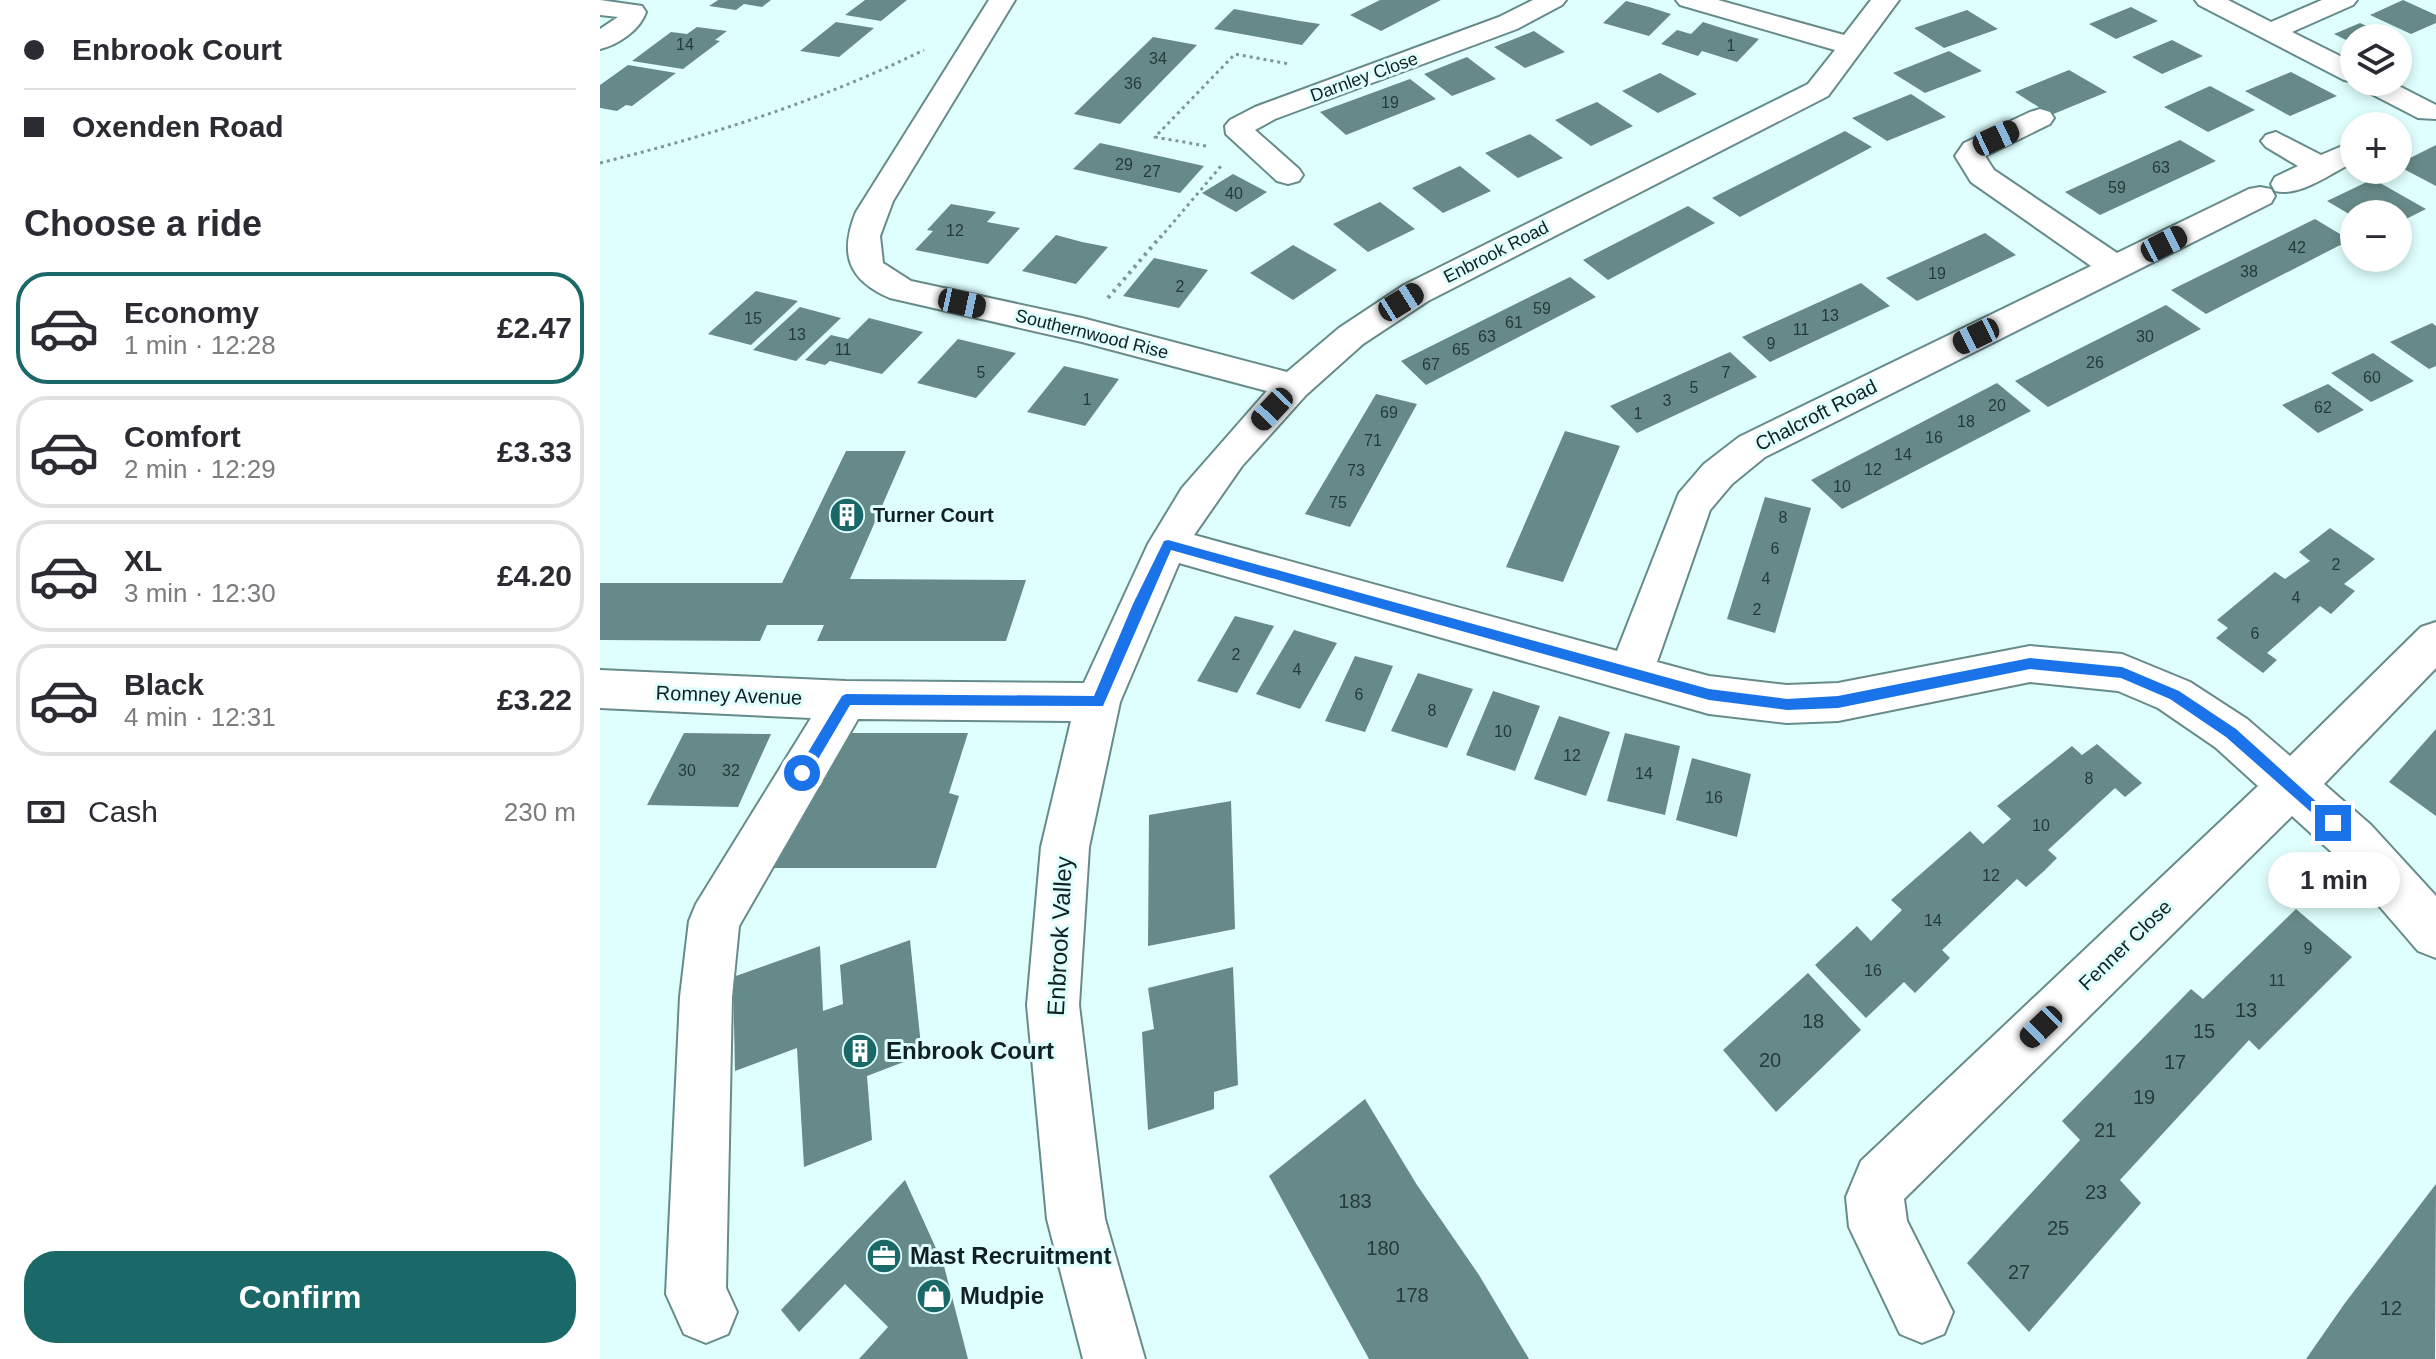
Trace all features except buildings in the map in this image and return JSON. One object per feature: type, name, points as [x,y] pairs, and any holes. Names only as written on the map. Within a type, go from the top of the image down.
[{"type":"street","name":"Darnley Close","points":[[1288,175],[1241,134],[1240,126],[1265,113],[1508,23],[1553,0]]},
{"type":"street","points":[[1689,0],[1852,46]]},
{"type":"street","name":"Enbrook Road","points":[[1098,702],[1139,604],[1168,544],[1196,498],[1229,456],[1293,386],[1351,336],[1416,293],[1818,90],[1835,75],[1867,20],[1886,0]]},
{"type":"street","points":[[2208,0],[2340,67]]},
{"type":"street","points":[[2272,31],[2344,0]]},
{"type":"street","points":[[600,7],[633,12],[630,21],[600,41]]},
{"type":"street","name":"Southernwood Rise","points":[[998,8],[880,199],[865,235],[865,261],[874,276],[902,290],[1082,330],[1293,386]]},
{"type":"street","points":[[2401,96],[2432,110]]},
{"type":"street","points":[[2412,121],[2432,110]]},
{"type":"street","points":[[2040,118],[1975,149],[1970,156],[1973,165],[1982,176],[2116,268]]},
{"type":"street","points":[[2276,141],[2320,167]]},
{"type":"street","name":"Chalcroft Road","points":[[1631,673],[1693,504],[1718,474],[1752,447],[2340,157]]},
{"type":"street","points":[[1168,544],[1709,695],[1787,704],[1838,702],[2030,664],[2122,673],[2174,695],[2231,733],[2354,841],[2436,933]]},
{"type":"street","name":"Fenner Close","points":[[1922,1312],[1874,1215],[1875,1197],[1881,1181],[2292,785],[2436,640]]},
{"type":"street","name":"Romney Avenue","points":[[600,689],[846,700],[1098,702]]},
{"type":"street","points":[[706,1312],[696,1294],[706,997],[714,921],[846,700]]},
{"type":"street","name":"Enbrook Valley","points":[[1098,702],[1065,847],[1053,1005],[1076,1219],[1114,1359]]},
{"type":"path","points":[[600,163],[753,123],[865,81],[998,8]]},
{"type":"path","points":[[1082,330],[1225,162]]},
{"type":"place","name":"Turner Court","points":[[847,515]]},
{"type":"place","name":"Enbrook Court","points":[[860,1051]]},
{"type":"place","name":"Mast Recruitment","points":[[884,1256]]},
{"type":"place","name":"Mudpie","points":[[934,1296]]},
{"type":"route","points":[[802,773],[846,700],[1098,702],[1168,544],[1709,695],[1787,704],[1838,702],[2030,664],[2122,673],[2174,695],[2231,733],[2333,823]]}]
